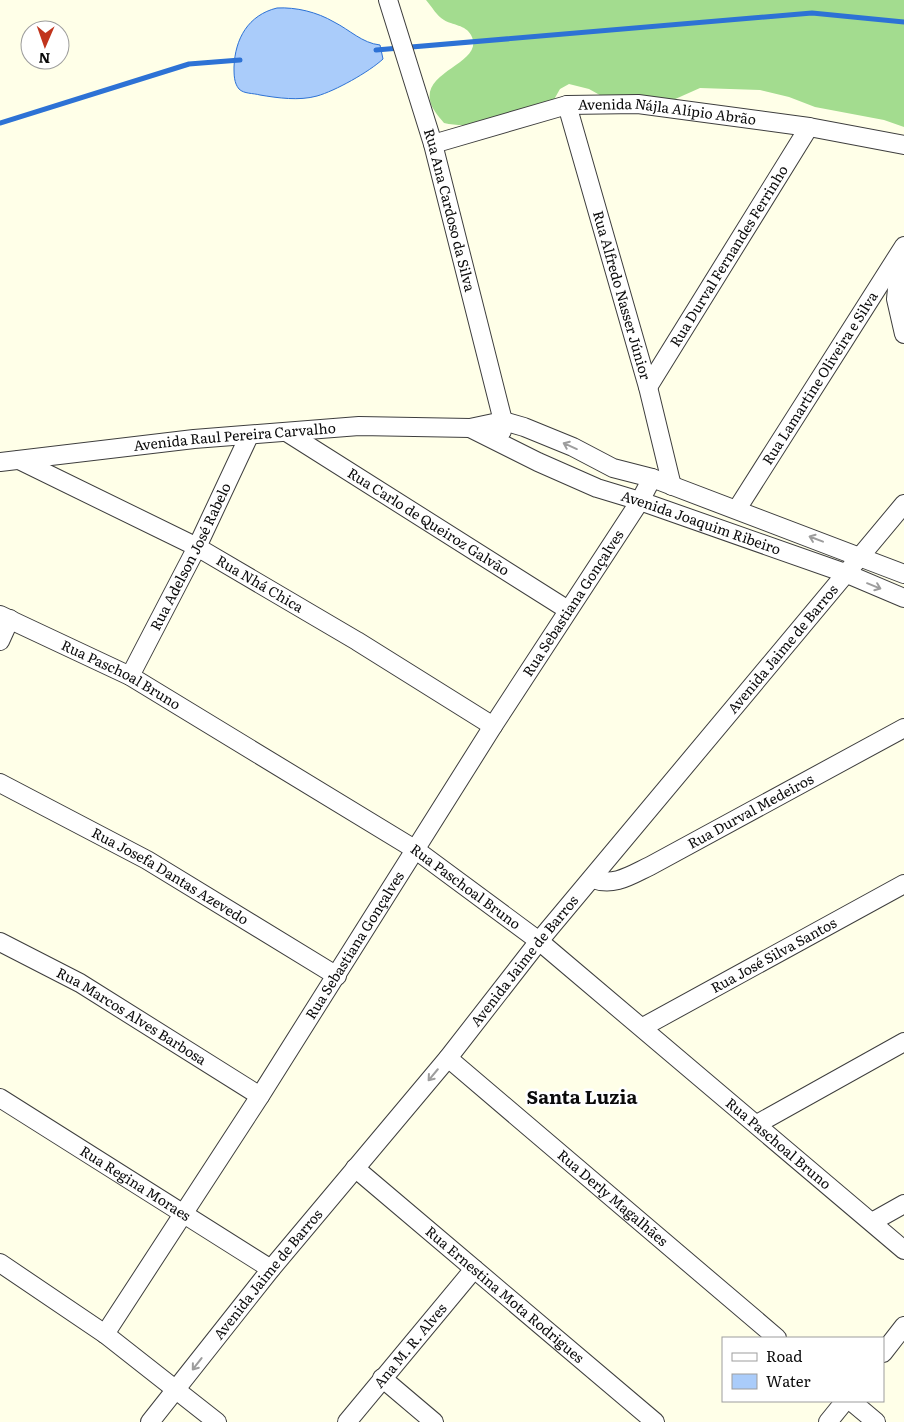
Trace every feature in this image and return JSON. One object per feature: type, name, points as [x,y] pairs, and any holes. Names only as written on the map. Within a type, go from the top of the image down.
[{"type":"street","name":"Rua Ana Cardoso da Silva","points":[[388,0],[404,58],[433,144],[503,421]]},
{"type":"street","name":"Avenida Nájla Alípio Abrão","points":[[433,144],[566,105],[638,104],[810,127],[904,145]]},
{"type":"street","name":"Rua Alfredo Nasser Júnior","points":[[566,105],[648,387],[672,486]]},
{"type":"street","name":"Rua Durval Fernandes Ferrinho","points":[[648,387],[810,127]]},
{"type":"street","points":[[902,249],[896,299],[904,334]]},
{"type":"street","name":"Rua Lamartine Oliveira e Silva","points":[[737,509],[902,249]]},
{"type":"street","name":"Avenida Raul Pereira Carvalho","points":[[0,462],[194,439],[359,426],[470,428],[503,421]]},
{"type":"street","points":[[500,443],[503,421]]},
{"type":"street","name":"Avenida Joaquim Ribeiro","points":[[503,421],[524,427],[573,447],[613,468],[652,478],[862,556],[904,574]]},
{"type":"street","name":"Avenida Raul Pereira Carvalho","points":[[470,428],[500,443]]},
{"type":"street","name":"Rua Carlo de Queiroz Galvão","points":[[288,433],[568,610]]},
{"type":"street","name":"Rua Adelson José Rabelo","points":[[130,676],[197,547],[249,436]]},
{"type":"street","name":"Avenida Joaquim Ribeiro","points":[[500,443],[597,488],[640,501],[845,574],[904,598]]},
{"type":"street","name":"Rua Nhá Chica","points":[[19,459],[197,547],[357,641],[493,726]]},
{"type":"street","name":"Rua Sebastiana Gonçalves","points":[[105,1334],[337,976],[493,726],[640,501],[652,478]]},
{"type":"street","name":"Avenida Jaime de Barros","points":[[150,1422],[271,1269],[448,1058],[539,941],[593,879],[904,504]]},
{"type":"street","points":[[0,641],[5,617]]},
{"type":"street","name":"Rua Paschoal Bruno","points":[[5,617],[130,676],[416,850],[539,941],[643,1027],[904,1250]]},
{"type":"street","name":"Rua Durval Medeiros","points":[[593,879],[604,883],[612,883],[650,866],[904,728]]},
{"type":"street","name":"Rua Josefa Dantas Azevedo","points":[[0,782],[147,860],[337,976]]},
{"type":"street","name":"Rua José Silva Santos","points":[[643,1027],[904,884]]},
{"type":"street","name":"Rua Marcos Alves Barbosa","points":[[0,942],[80,983],[260,1096]]},
{"type":"street","points":[[757,1124],[904,1042]]},
{"type":"street","name":"Rua Derly Magalhães","points":[[448,1058],[776,1337]]},
{"type":"street","name":"Rua Regina Moraes","points":[[0,1098],[271,1269]]},
{"type":"street","name":"Rua Ernestina Mota Rodrigues","points":[[355,1168],[655,1422]]},
{"type":"street","points":[[872,1222],[904,1204]]},
{"type":"street","points":[[0,1263],[105,1334],[217,1422]]},
{"type":"street","name":"Ana M. R. Alves","points":[[347,1422],[474,1269]]},
{"type":"street","points":[[884,1352],[904,1326]]},
{"type":"street","points":[[382,1378],[434,1422]]},
{"type":"street","points":[[828,1422],[844,1402]]},
{"type":"street","points":[[852,1402],[876,1422]]},
{"type":"green space","points":[[426,0],[904,0],[904,127],[884,120],[815,107],[789,97],[760,90],[700,88],[673,100],[607,99],[589,89],[569,84],[560,89],[552,103],[512,116],[471,125],[444,123],[432,106],[430,100],[431,90],[444,73],[463,60],[470,52],[473,44],[471,35],[466,29],[441,18]]},
{"type":"water","points":[[277,8],[292,8],[321,15],[362,39],[380,45],[383,59],[352,80],[317,96],[288,98],[243,92],[237,87],[234,73],[235,57],[240,38],[251,22],[258,16]]},
{"type":"waterway","points":[[376,50],[812,13],[904,22]]},
{"type":"waterway","points":[[0,123],[189,64],[240,60]]},
{"type":"district","name":"Santa Luzia","points":[[582,1097]]}]
